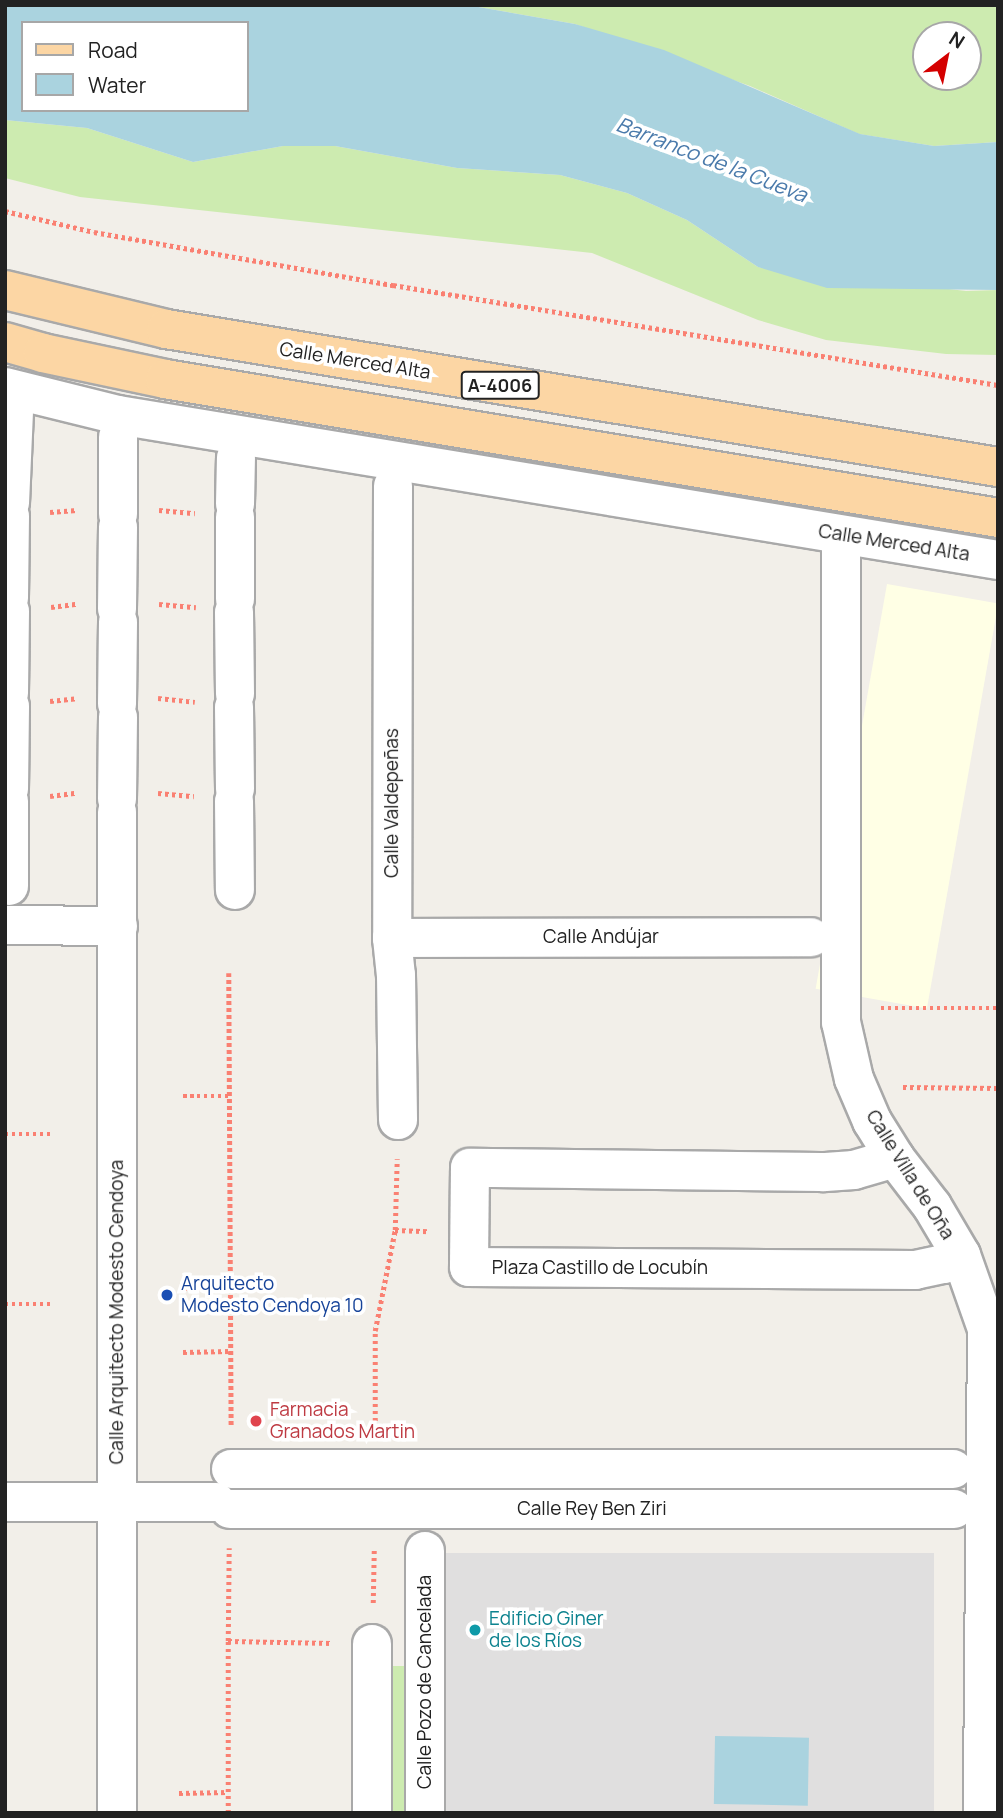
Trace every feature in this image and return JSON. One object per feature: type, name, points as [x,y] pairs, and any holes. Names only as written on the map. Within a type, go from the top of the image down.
[{"type":"main road","name":"Calle Merced Alta","points":[[5,290],[166,329],[998,467]]},
{"type":"main road","name":"A-4006","points":[[5,342],[43,353],[165,379],[998,518]]},
{"type":"street","points":[[9,400],[9,886]]},
{"type":"street","name":"Calle Merced Alta","points":[[9,400],[118,415],[998,560]]},
{"type":"street","name":"Calle Arquitecto Modesto Cendoya","points":[[117,1813],[118,437]]},
{"type":"street","points":[[235,890],[236,458]]},
{"type":"street","name":"Calle Valdepeñas","points":[[393,486],[391,938],[396,975],[398,1119]]},
{"type":"street","name":"Calle Villa de Oña","points":[[841,535],[841,1022],[854,1079],[872,1121],[895,1158],[932,1206],[961,1255],[987,1329],[992,1426],[983,1813]]},
{"type":"street","points":[[5,925],[117,926]]},
{"type":"street","name":"Calle Andújar","points":[[391,938],[811,937]]},
{"type":"street","name":"Plaza Castillo de Locubín","points":[[895,1158],[855,1170],[822,1172],[470,1168],[469,1267],[915,1270],[944,1264],[961,1255]]},
{"type":"street","name":"Calle Rey Ben Ziri","points":[[5,1502],[117,1502],[226,1493],[953,1469]]},
{"type":"street","name":"Calle Rey Ben Ziri","points":[[226,1493],[954,1509]]},
{"type":"street","name":"Calle Pozo de Cancelada","points":[[425,1551],[425,1813]]},
{"type":"street","points":[[372,1644],[372,1813]]},
{"type":"path","points":[[5,211],[94,232],[393,285],[998,386]]},
{"type":"path","points":[[228,1813],[226,1493],[230,1351],[229,973]]},
{"type":"path","points":[[869,1008],[998,1008]]},
{"type":"path","points":[[897,1087],[998,1088]]},
{"type":"path","points":[[183,1096],[229,1096]]},
{"type":"path","points":[[375,1436],[375,1331],[395,1230],[398,1119]]},
{"type":"path","points":[[5,1134],[51,1134]]},
{"type":"path","points":[[183,1287],[230,1287]]},
{"type":"path","points":[[5,1304],[51,1304]]},
{"type":"path","points":[[183,1352],[230,1351]]},
{"type":"path","points":[[228,1641],[372,1644],[374,1535]]},
{"type":"path","points":[[179,1793],[228,1792]]},
{"type":"shaded area","points":[[887,584],[998,604],[927,1008],[816,989]]},
{"type":"shaded area","points":[[437,1553],[934,1553],[934,1813],[437,1813]]},
{"type":"green space","points":[[467,5],[998,5],[998,142],[934,146],[859,134],[750,86],[575,24]]},
{"type":"green space","points":[[5,120],[87,128],[193,162],[283,146],[335,146],[457,168],[560,175],[627,193],[687,220],[758,267],[966,291],[998,290],[998,355],[946,354],[826,340],[758,320],[592,253],[80,197],[5,178]]},
{"type":"green space","points":[[380,1666],[417,1666],[417,1813],[380,1813]]},
{"type":"water","name":"Barranco de la Cueva","points":[[5,5],[467,5],[575,24],[664,50],[860,134],[934,146],[998,142],[998,290],[827,288],[758,267],[687,220],[627,193],[560,175],[457,168],[335,146],[283,146],[193,162],[87,128],[5,120]]},
{"type":"water","points":[[715,1736],[809,1738],[808,1806],[714,1804]]},
{"type":"place","name":"Arquitecto Modesto Cendoya 10","points":[[167,1295]]},
{"type":"place","name":"Farmacia Granados Martin","points":[[256,1421]]},
{"type":"place","name":"Edificio Giner de los Ríos","points":[[475,1630]]}]
